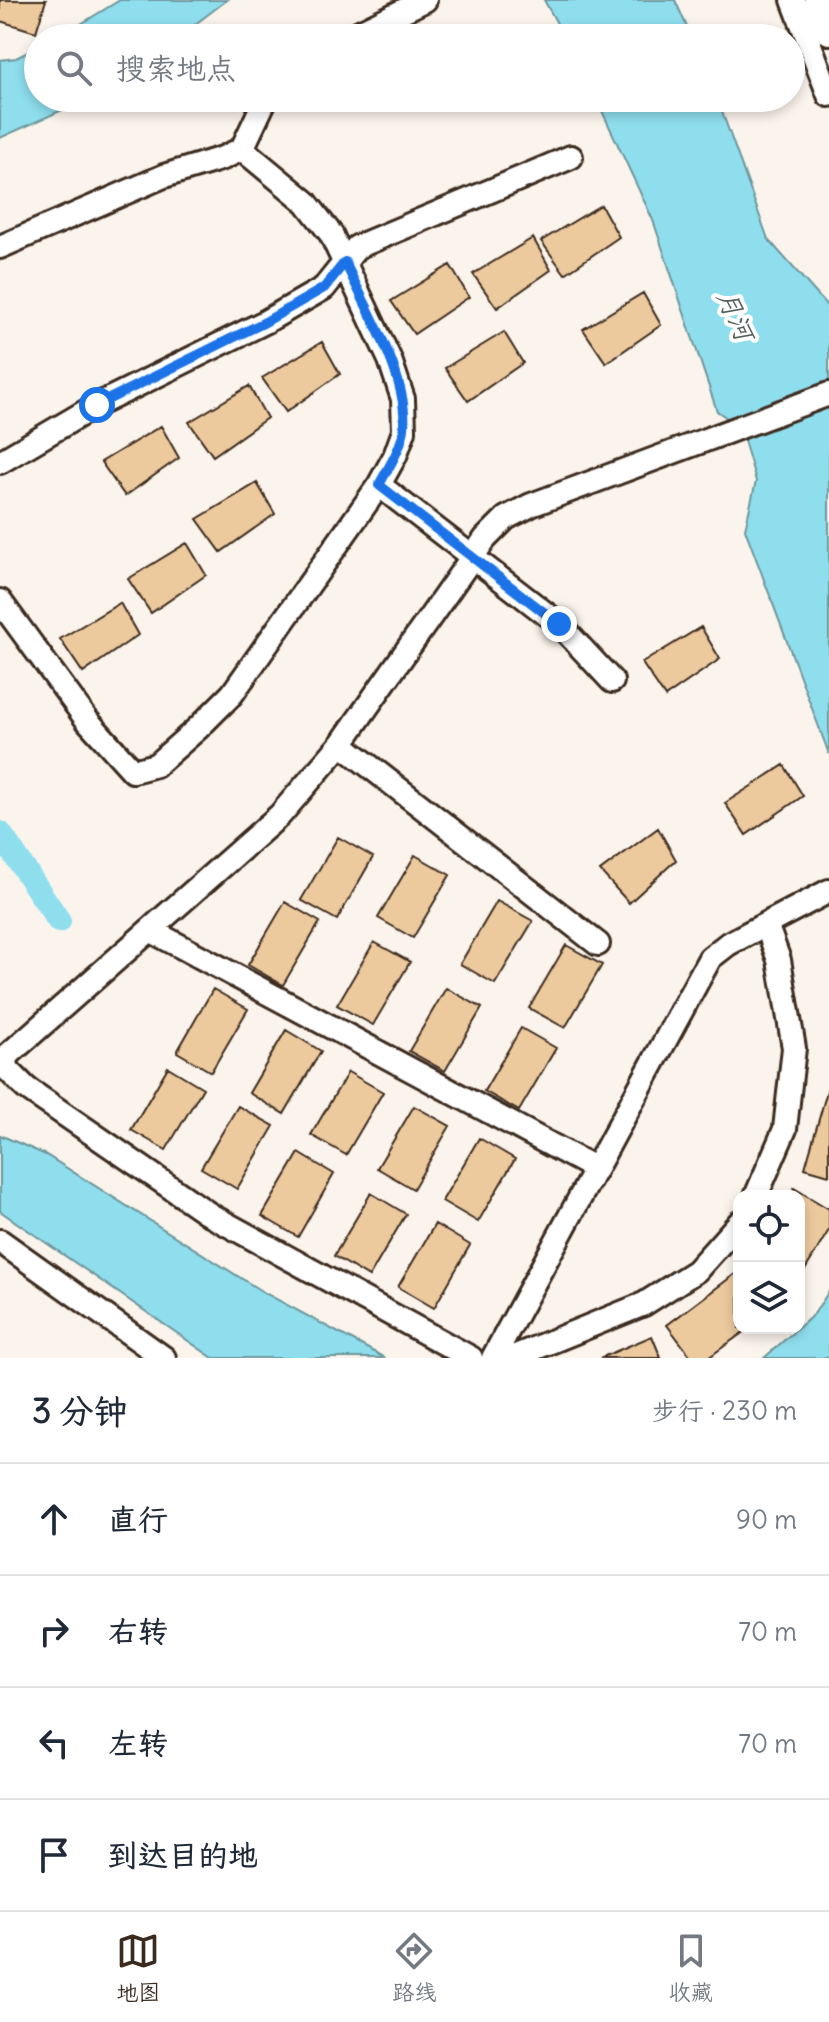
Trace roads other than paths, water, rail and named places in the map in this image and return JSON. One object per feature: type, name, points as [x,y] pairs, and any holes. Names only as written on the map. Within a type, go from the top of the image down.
[{"type":"street","points":[[376,24],[425,0]]},
{"type":"street","points":[[793,0],[802,24]]},
{"type":"street","points":[[816,0],[829,33]]},
{"type":"street","points":[[805,32],[829,95]]},
{"type":"street","points":[[0,247],[164,176],[242,149],[259,112]]},
{"type":"street","points":[[0,601],[87,720],[125,764],[133,771],[144,770],[156,765],[232,694],[379,485],[395,456],[404,431],[403,399],[390,360],[345,262],[331,234],[306,202],[242,149]]},
{"type":"street","points":[[0,462],[97,405],[277,315],[324,288],[357,247],[571,157]]},
{"type":"street","points":[[471,1358],[212,1216],[26,1088],[0,1062],[280,815],[341,744],[485,539],[506,518],[531,505],[829,394]]},
{"type":"street","points":[[379,485],[559,624],[612,681]]},
{"type":"street","points":[[341,744],[598,944]]},
{"type":"street","points":[[493,1358],[710,958],[728,944],[829,891]]},
{"type":"street","points":[[759,1190],[785,1129],[794,1048],[779,960],[766,924]]},
{"type":"street","points":[[150,930],[596,1169]]},
{"type":"street","points":[[511,1358],[644,1304],[696,1271],[733,1230]]},
{"type":"street","points":[[0,1241],[164,1358]]},
{"type":"water","points":[[120,0],[227,0],[195,24],[81,24]]},
{"type":"water","points":[[544,0],[675,0],[686,24],[557,24]]},
{"type":"water","points":[[24,54],[24,112],[58,112],[0,138],[0,60]]},
{"type":"water","name":"月河","points":[[603,112],[722,112],[768,239],[829,308],[829,754],[745,529],[756,481],[740,427],[717,411],[653,220]]},
{"type":"water","points":[[0,1135],[46,1155],[263,1292],[385,1358],[213,1358],[0,1211]]},
{"type":"water","points":[[829,1291],[829,1358],[764,1358],[791,1334],[805,1334],[805,1322]]},
{"type":"waterway","points":[[0,833],[59,921]]}]
